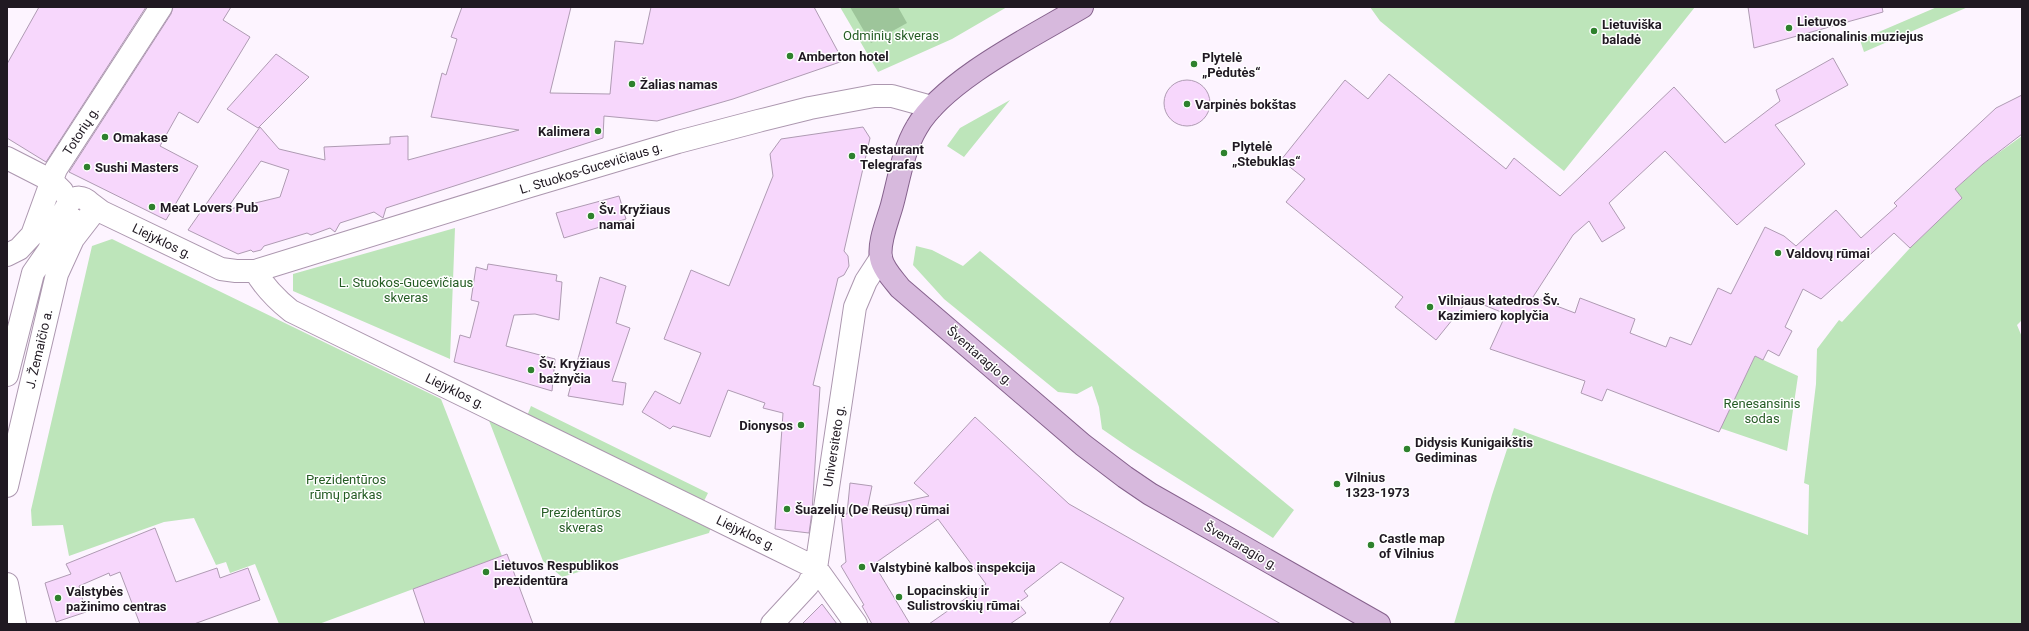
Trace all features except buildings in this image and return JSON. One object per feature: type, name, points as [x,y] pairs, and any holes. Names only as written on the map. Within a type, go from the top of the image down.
[{"type":"main road","points":[[881,258],[884,234],[909,143],[916,128],[932,107],[953,87],[1082,7]]},
{"type":"main road","name":"Šventaragio g.","points":[[881,258],[884,266],[900,288],[1083,445],[1124,477],[1150,494],[1379,624]]},
{"type":"street","name":"Totorių g.","points":[[7,255],[19,249],[32,235],[56,169],[161,7]]},
{"type":"street","name":"L. Stuokos-Gucevičiaus g.","points":[[255,271],[678,142],[810,108],[874,96],[892,96],[932,107]]},
{"type":"street","name":"Liejyklos g.","points":[[7,158],[52,181],[84,210],[221,269],[236,272],[255,271],[263,285],[275,299],[290,311],[816,568]]},
{"type":"street","points":[[7,374],[33,273],[49,250],[60,218],[84,210]]},
{"type":"street","name":"J. Žemaičio a.","points":[[7,486],[11,449],[57,274],[84,210]]},
{"type":"street","name":"Universiteto g.","points":[[772,624],[808,585],[816,568],[856,307],[866,281],[881,258]]},
{"type":"street","points":[[816,568],[856,624]]},
{"type":"street","points":[[7,584],[15,624]]},
{"type":"green space","name":"Odminių skveras","points":[[840,7],[1007,7],[952,39],[878,72]]},
{"type":"green space","points":[[1370,7],[1695,7],[1564,171],[1380,21]]},
{"type":"green space","points":[[1937,7],[1968,7],[1864,52],[1860,40]]},
{"type":"green space","points":[[1010,100],[964,157],[947,146],[960,128]]},
{"type":"green space","points":[[2022,136],[2022,320],[2017,325],[2022,337],[2022,624],[1454,624],[1492,495],[1514,428],[1808,535],[1809,485],[1804,483],[1816,384],[1817,349],[1839,320],[1842,322],[1910,248],[1962,198],[1955,189],[1983,164]]},
{"type":"green space","name":"L. Stuokos-Gucevičiaus skveras","points":[[455,228],[450,359],[293,291],[293,274]]},
{"type":"green space","name":"Prezidentūros rūmų parkas","points":[[112,239],[441,399],[502,556],[319,624],[279,624],[255,564],[230,573],[226,562],[216,565],[194,518],[164,522],[69,556],[63,525],[32,526],[31,510],[92,246]]},
{"type":"green space","points":[[916,246],[932,250],[963,266],[980,251],[1294,510],[1273,538],[1131,449],[1102,429],[1099,407],[1092,386],[1077,394],[1058,392],[944,299],[913,265]]},
{"type":"green space","name":"Renesansinis sodas","points":[[1755,356],[1798,376],[1787,451],[1720,428]]},
{"type":"green space","points":[[531,406],[708,493],[703,503],[527,416]]},
{"type":"green space","name":"Prezidentūros skveras","points":[[488,418],[711,527],[709,533],[562,577],[543,561]]},
{"type":"shaded area","points":[[850,7],[898,7],[907,23],[871,43]]},
{"type":"place","name":"Lietuvos nacionalinis muziejus","points":[[1789,28]]},
{"type":"place","name":"Lietuviška baladė","points":[[1594,31]]},
{"type":"place","name":"Amberton hotel","points":[[790,56]]},
{"type":"place","name":"Plytelė „Pėdutės“","points":[[1194,64]]},
{"type":"place","name":"Žalias namas","points":[[632,84]]},
{"type":"place","name":"Varpinės bokštas","points":[[1187,104]]},
{"type":"place","name":"Kalimera","points":[[598,131]]},
{"type":"place","name":"Omakase","points":[[105,137]]},
{"type":"place","name":"Plytelė „Stebuklas“","points":[[1224,153]]},
{"type":"place","name":"Restaurant Telegrafas","points":[[852,156]]},
{"type":"place","name":"Sushi Masters","points":[[87,167]]},
{"type":"place","name":"Meat Lovers Pub","points":[[152,207]]},
{"type":"place","name":"Šv. Kryžiaus namai","points":[[591,216]]},
{"type":"place","name":"Valdovų rūmai","points":[[1778,253]]},
{"type":"place","name":"Vilniaus katedros Šv. Kazimiero koplyčia","points":[[1430,307]]},
{"type":"place","name":"Šv. Kryžiaus bažnyčia","points":[[531,370]]},
{"type":"place","name":"Dionysos","points":[[801,425]]},
{"type":"place","name":"Didysis Kunigaikštis Gediminas","points":[[1407,449]]},
{"type":"place","name":"Vilnius 1323-1973","points":[[1337,484]]},
{"type":"place","name":"Šuazelių (De Reusų) rūmai","points":[[787,509]]},
{"type":"place","name":"Castle map of Vilnius","points":[[1371,545]]},
{"type":"place","name":"Valstybinė kalbos inspekcija","points":[[862,567]]},
{"type":"place","name":"Lietuvos Respublikos prezidentūra","points":[[486,572]]},
{"type":"place","name":"Lopacinskių ir Sulistrovskių rūmai","points":[[899,597]]},
{"type":"place","name":"Valstybės pažinimo centras","points":[[58,598]]}]
